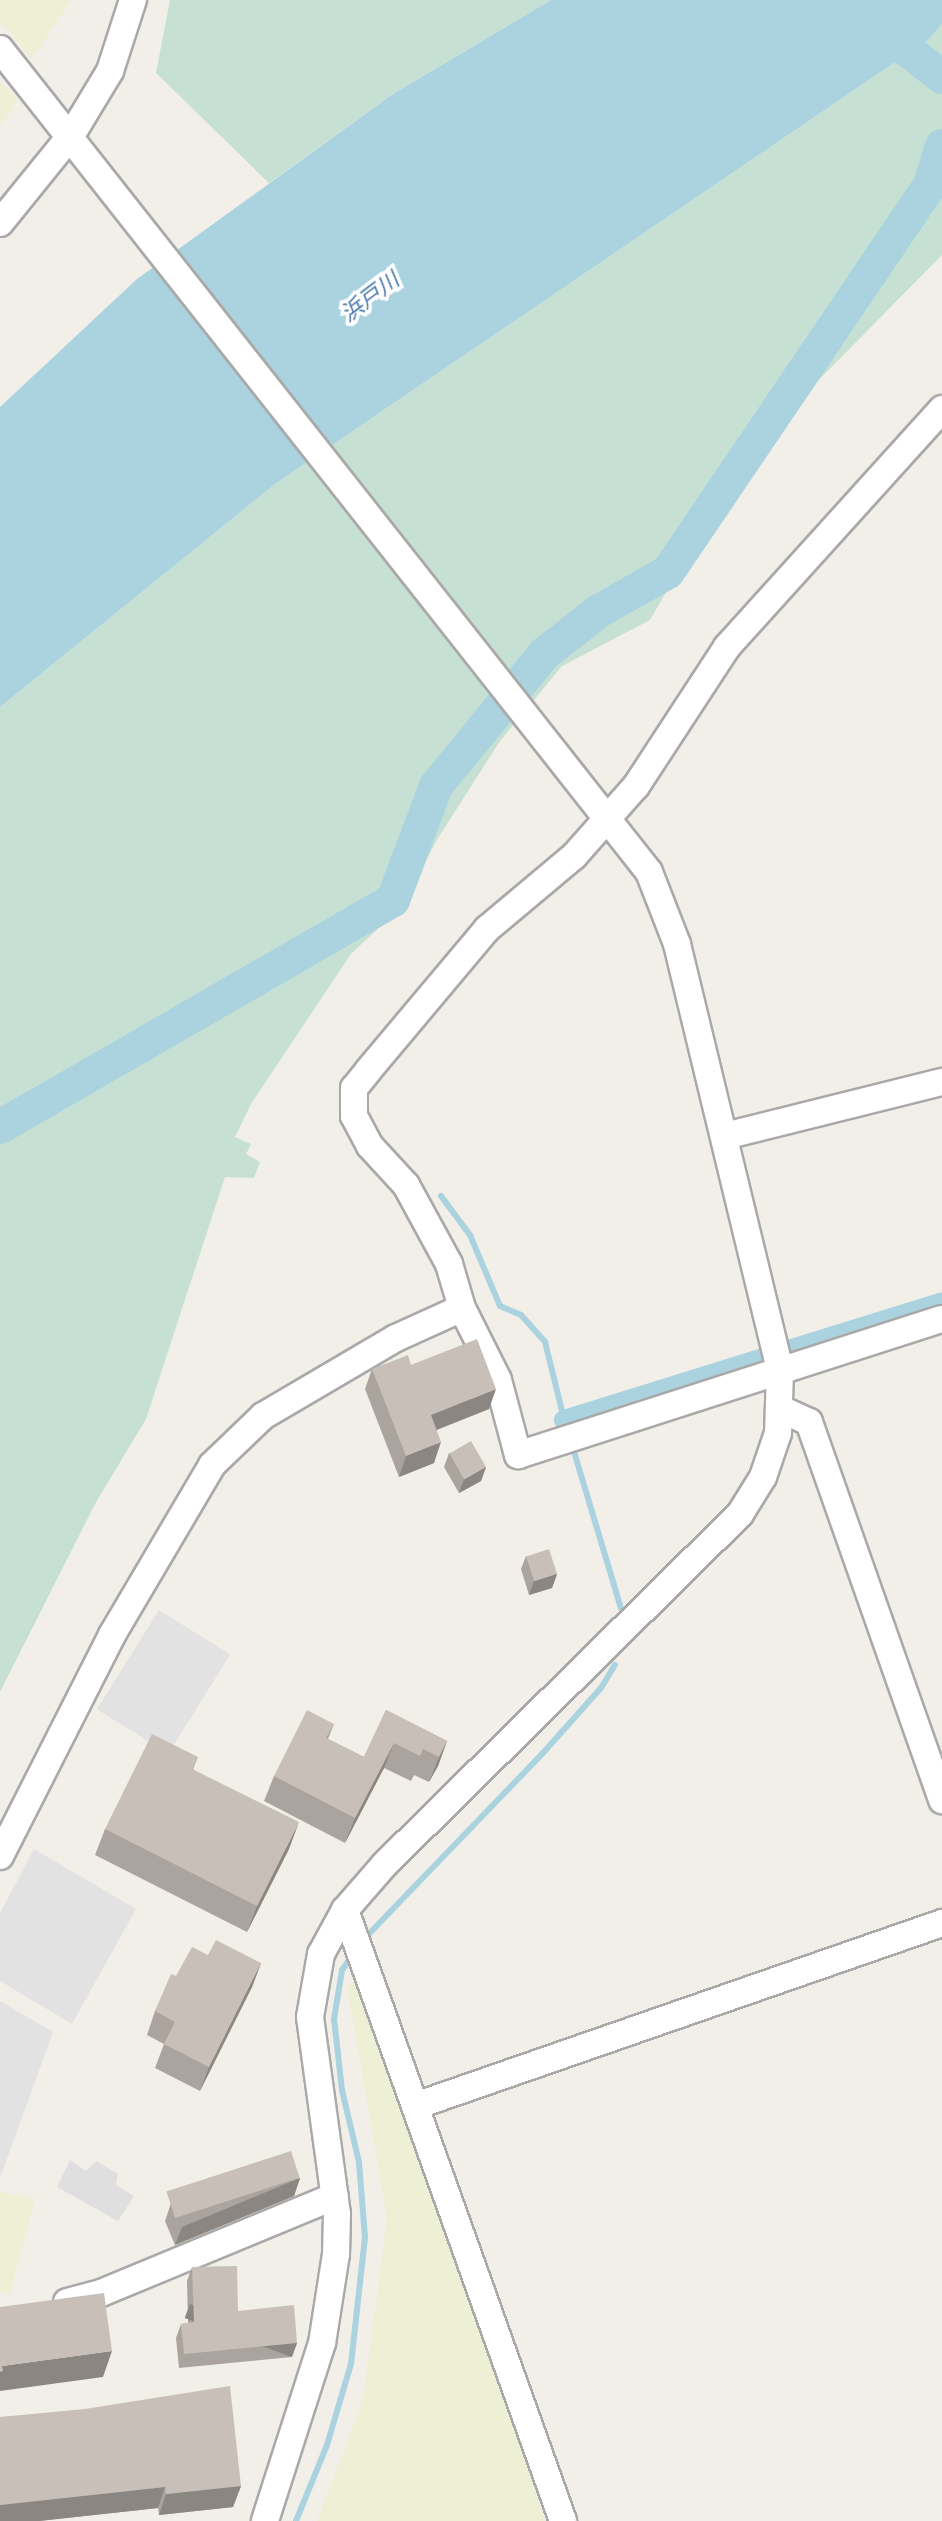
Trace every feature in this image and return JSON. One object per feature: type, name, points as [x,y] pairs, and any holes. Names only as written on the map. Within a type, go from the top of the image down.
[{"type":"street","points":[[0,223],[79,144],[110,71],[133,0]]},
{"type":"street","points":[[0,49],[79,144],[610,815],[649,872],[663,905],[725,1136],[780,1370],[781,1409],[763,1477],[725,1532],[385,1864],[345,1910],[321,1954],[310,2017],[335,2196],[336,2254],[327,2319],[265,2521]]},
{"type":"street","points":[[942,409],[727,647],[636,786],[574,856],[487,929],[354,1088],[354,1116],[370,1146],[406,1185],[449,1264],[462,1308],[498,1380],[518,1455],[942,1319]]},
{"type":"street","points":[[725,1136],[942,1082]]},
{"type":"street","points":[[0,1856],[112,1635],[212,1465],[263,1416],[396,1338],[462,1308]]},
{"type":"street","points":[[781,1409],[809,1422],[942,1800]]},
{"type":"street","points":[[345,1910],[361,1945],[563,2521]]},
{"type":"street","points":[[418,2105],[942,1923]]},
{"type":"street","points":[[43,2305],[101,2293],[335,2196]]},
{"type":"shaded area","points":[[159,1610],[230,1655],[168,1754],[97,1709]]},
{"type":"shaded area","points":[[34,1849],[136,1909],[72,2024],[0,1981],[0,1913]]},
{"type":"shaded area","points":[[0,2001],[53,2032],[0,2178]]},
{"type":"shaded area","points":[[70,2160],[86,2171],[96,2161],[118,2174],[116,2185],[134,2196],[118,2221],[57,2187]]},
{"type":"green space","points":[[0,0],[71,0],[32,59],[0,21]]},
{"type":"green space","points":[[170,0],[551,0],[393,94],[269,183],[156,73]]},
{"type":"green space","points":[[942,24],[942,255],[794,405],[683,563],[650,620],[562,666],[500,741],[438,838],[402,906],[351,954],[251,1104],[235,1137],[251,1144],[246,1154],[260,1162],[254,1178],[225,1177],[146,1419],[95,1504],[0,1692],[0,707],[275,484],[929,39]]},
{"type":"green space","points":[[0,81],[17,100],[0,126]]},
{"type":"green space","points":[[363,1976],[545,2521],[317,2521],[363,2400],[387,2218],[347,1986]]},
{"type":"green space","points":[[0,2192],[35,2199],[10,2294],[0,2292]]},
{"type":"water","name":"浜戸川","points":[[551,0],[942,0],[942,24],[929,39],[275,484],[0,707],[0,407],[137,279],[393,94]]},
{"type":"building","points":[[477,1339],[496,1389],[431,1415],[441,1442],[406,1456],[372,1369],[408,1355],[411,1365]]},
{"type":"building","points":[[471,1441],[486,1467],[464,1479],[449,1454]]},
{"type":"building","points":[[549,1549],[557,1574],[534,1581],[526,1556]]},
{"type":"building","points":[[307,1710],[334,1724],[326,1738],[364,1757],[386,1710],[447,1741],[439,1757],[423,1749],[420,1756],[394,1743],[355,1818],[274,1776]]},
{"type":"building","points":[[152,1734],[198,1757],[192,1769],[299,1822],[257,1906],[105,1829]]},
{"type":"building","points":[[216,1940],[261,1963],[209,2067],[164,2044],[175,2022],[155,2011],[171,1974],[176,1976],[192,1947],[208,1955]]},
{"type":"building","points":[[291,2151],[300,2178],[175,2218],[166,2191]]},
{"type":"building","points":[[237,2266],[238,2311],[294,2305],[297,2343],[184,2354],[181,2324],[194,2322],[192,2267]]},
{"type":"building","points":[[104,2293],[112,2351],[2,2366],[3,2371],[0,2372],[0,2307]]},
{"type":"building","points":[[230,2386],[241,2486],[166,2494],[165,2487],[0,2505],[0,2417],[85,2409]]},
{"type":"waterway","points":[[859,0],[868,19],[942,77]]},
{"type":"waterway","points":[[0,1127],[393,900],[436,786],[544,654],[599,611],[668,572],[930,185],[942,146]]},
{"type":"waterway","points":[[441,1196],[470,1235],[500,1306],[521,1315],[545,1342],[567,1431]]},
{"type":"waterway","points":[[564,1420],[942,1302]]},
{"type":"waterway","points":[[572,1445],[621,1608]]},
{"type":"waterway","points":[[364,1939],[543,1753],[601,1688],[615,1665]]},
{"type":"waterway","points":[[296,2521],[327,2445],[351,2364],[365,2237],[359,2162],[342,2090],[334,2019],[342,1970],[353,1954]]}]
